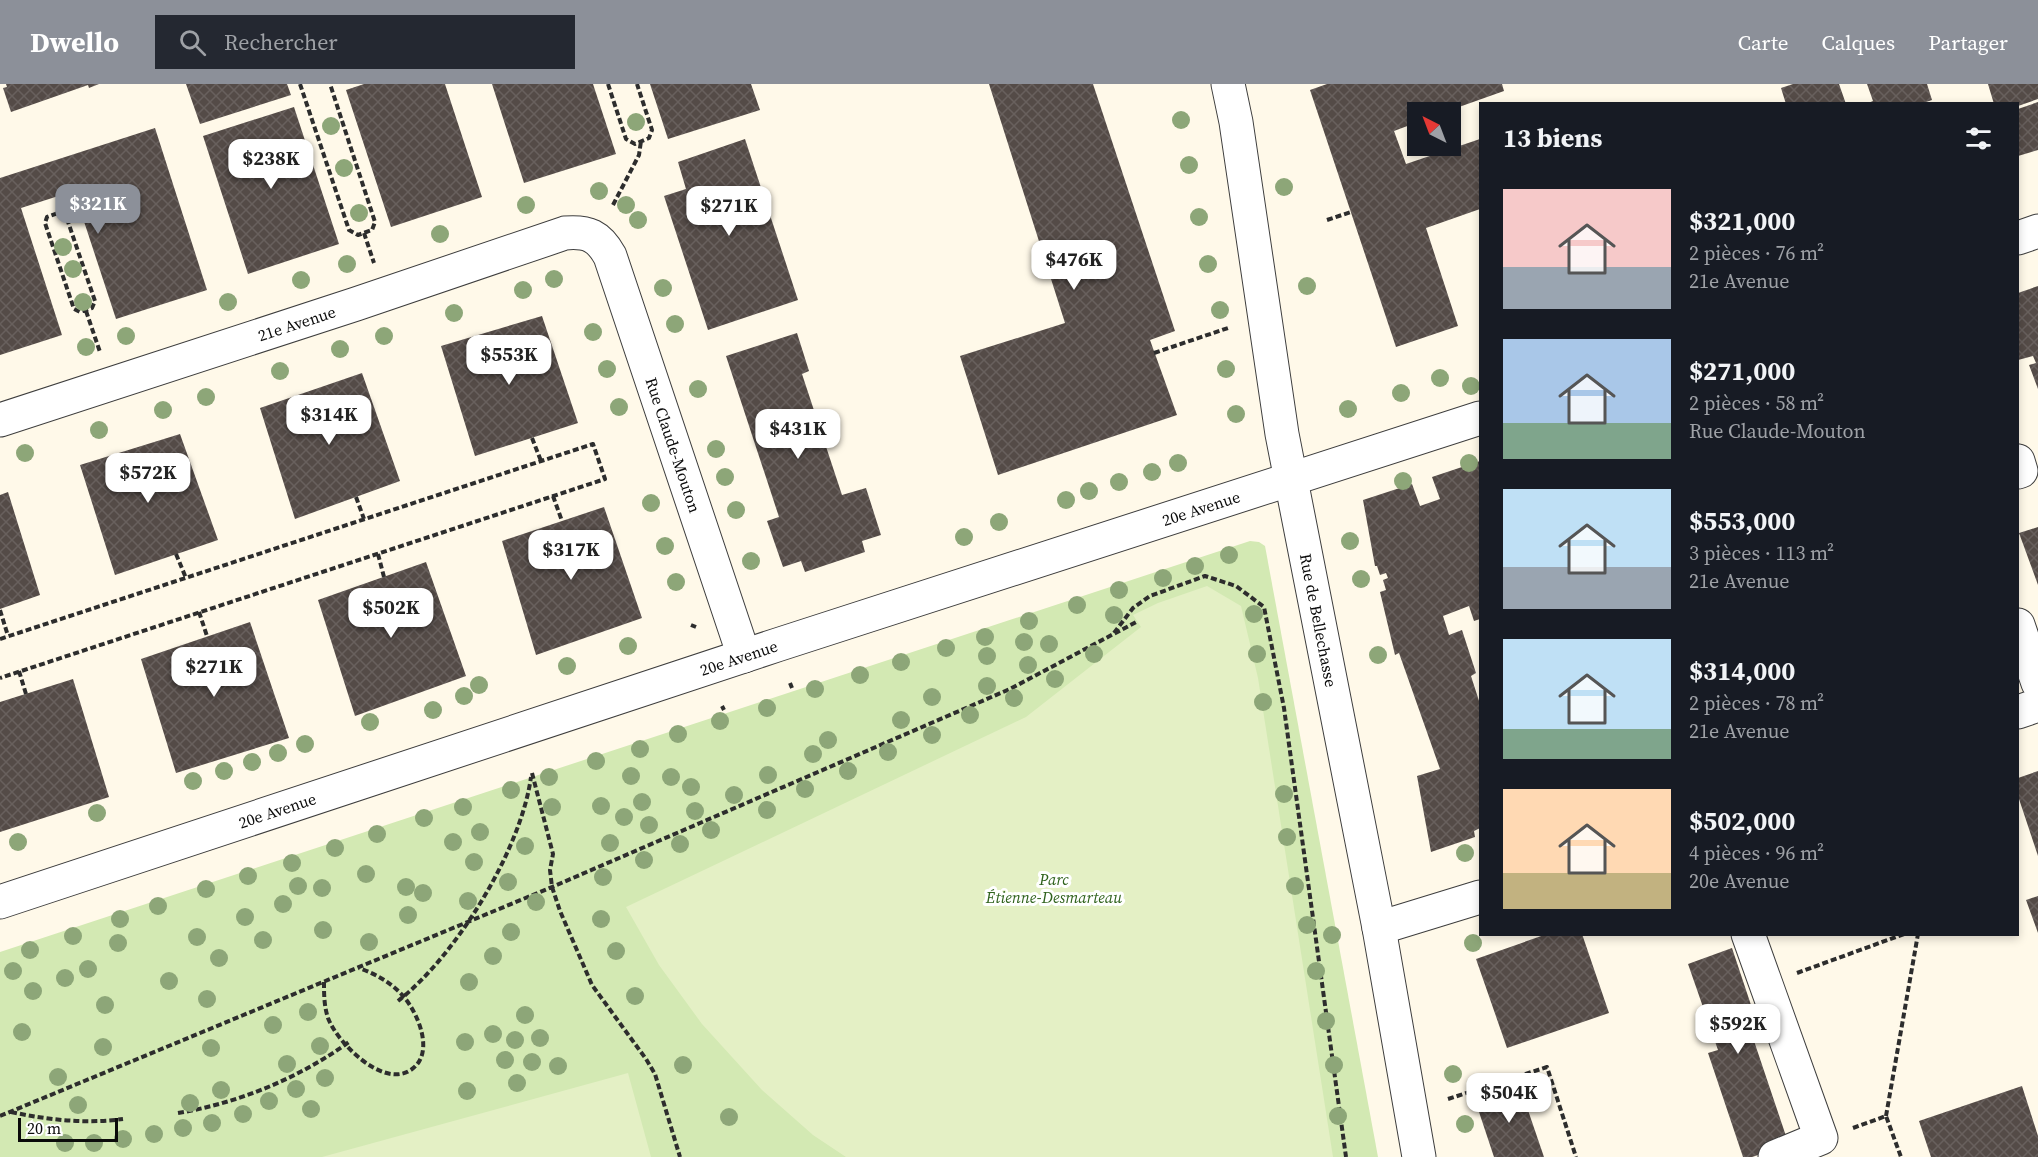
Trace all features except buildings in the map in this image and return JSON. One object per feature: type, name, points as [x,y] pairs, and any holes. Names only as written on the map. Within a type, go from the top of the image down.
[{"type":"street","name":"Rue de Bellechasse","points":[[1228,84],[1236,122],[1282,434],[1379,928],[1419,1157]]},
{"type":"street","points":[[2019,238],[2038,231]]},
{"type":"street","name":"21e Avenue","points":[[0,420],[565,233],[581,232],[594,237]]},
{"type":"street","name":"Rue Claude-Mouton","points":[[594,237],[604,245],[610,256],[744,656]]},
{"type":"street","name":"20e Avenue","points":[[0,902],[744,656],[1479,418]]},
{"type":"street","points":[[2019,628],[2038,682]]},
{"type":"street","points":[[2019,712],[2038,705]]},
{"type":"street","points":[[1379,928],[1479,897]]},
{"type":"street","points":[[1749,936],[1821,1138],[1775,1157]]},
{"type":"path","points":[[300,84],[349,230],[358,235],[372,230],[375,222],[330,84]]},
{"type":"path","points":[[608,84],[626,139],[635,144],[649,138],[652,130],[637,84]]},
{"type":"path","points":[[613,205],[639,155],[641,141]]},
{"type":"path","points":[[61,212],[66,216],[95,301],[92,308],[86,310],[80,312],[74,309],[45,223],[47,217],[61,212]]},
{"type":"path","points":[[1327,220],[1351,212]]},
{"type":"path","points":[[364,233],[374,263]]},
{"type":"path","points":[[86,310],[100,353]]},
{"type":"path","points":[[1154,353],[1228,328]]},
{"type":"path","points":[[532,438],[541,461]]},
{"type":"path","points":[[0,639],[593,444],[605,479],[0,678]]},
{"type":"path","points":[[553,496],[562,521]]},
{"type":"path","points":[[356,497],[364,519]]},
{"type":"path","points":[[176,554],[186,578]]},
{"type":"path","points":[[378,554],[384,577]]},
{"type":"path","points":[[1113,634],[1133,608],[1150,597],[1205,576],[1236,586],[1264,607],[1284,708],[1346,1157]]},
{"type":"path","points":[[0,610],[8,636]]},
{"type":"path","points":[[199,612],[207,636]]},
{"type":"path","points":[[0,1116],[552,887],[1010,689],[1138,621]]},
{"type":"path","points":[[19,672],[26,694]]},
{"type":"path","points":[[790,683],[792,688]]},
{"type":"path","points":[[398,1001],[432,968],[480,903],[512,845],[529,796],[532,773],[553,854],[550,870],[552,887],[592,985],[655,1074],[680,1157]]},
{"type":"path","points":[[1766,984],[1898,936]]},
{"type":"path","points":[[1901,1157],[1886,1116],[1918,936]]},
{"type":"path","points":[[324,982],[324,1000],[328,1018],[336,1035],[365,1062],[384,1071],[399,1074],[408,1072],[417,1065],[422,1054],[423,1040],[419,1023],[404,997],[375,974],[358,968]]},
{"type":"path","points":[[178,1113],[230,1101],[283,1081],[347,1043]]},
{"type":"path","points":[[1448,1099],[1546,1067],[1576,1157]]},
{"type":"path","points":[[10,1112],[58,1121],[104,1122],[123,1119]]},
{"type":"path","points":[[1821,1138],[1886,1116]]},
{"type":"green space","name":"Parc Étienne-Desmarteau","points":[[1250,541],[1259,542],[1265,546],[1378,1157],[0,1157],[0,952]]},
{"type":"green space","points":[[1207,586],[1241,606],[1258,678],[1333,1157],[846,1157],[813,1135],[762,1090],[702,1024],[659,965],[626,907],[1026,717],[1141,627],[1133,615],[1158,603]]},
{"type":"green space","points":[[628,1073],[651,1157],[322,1157]]}]
